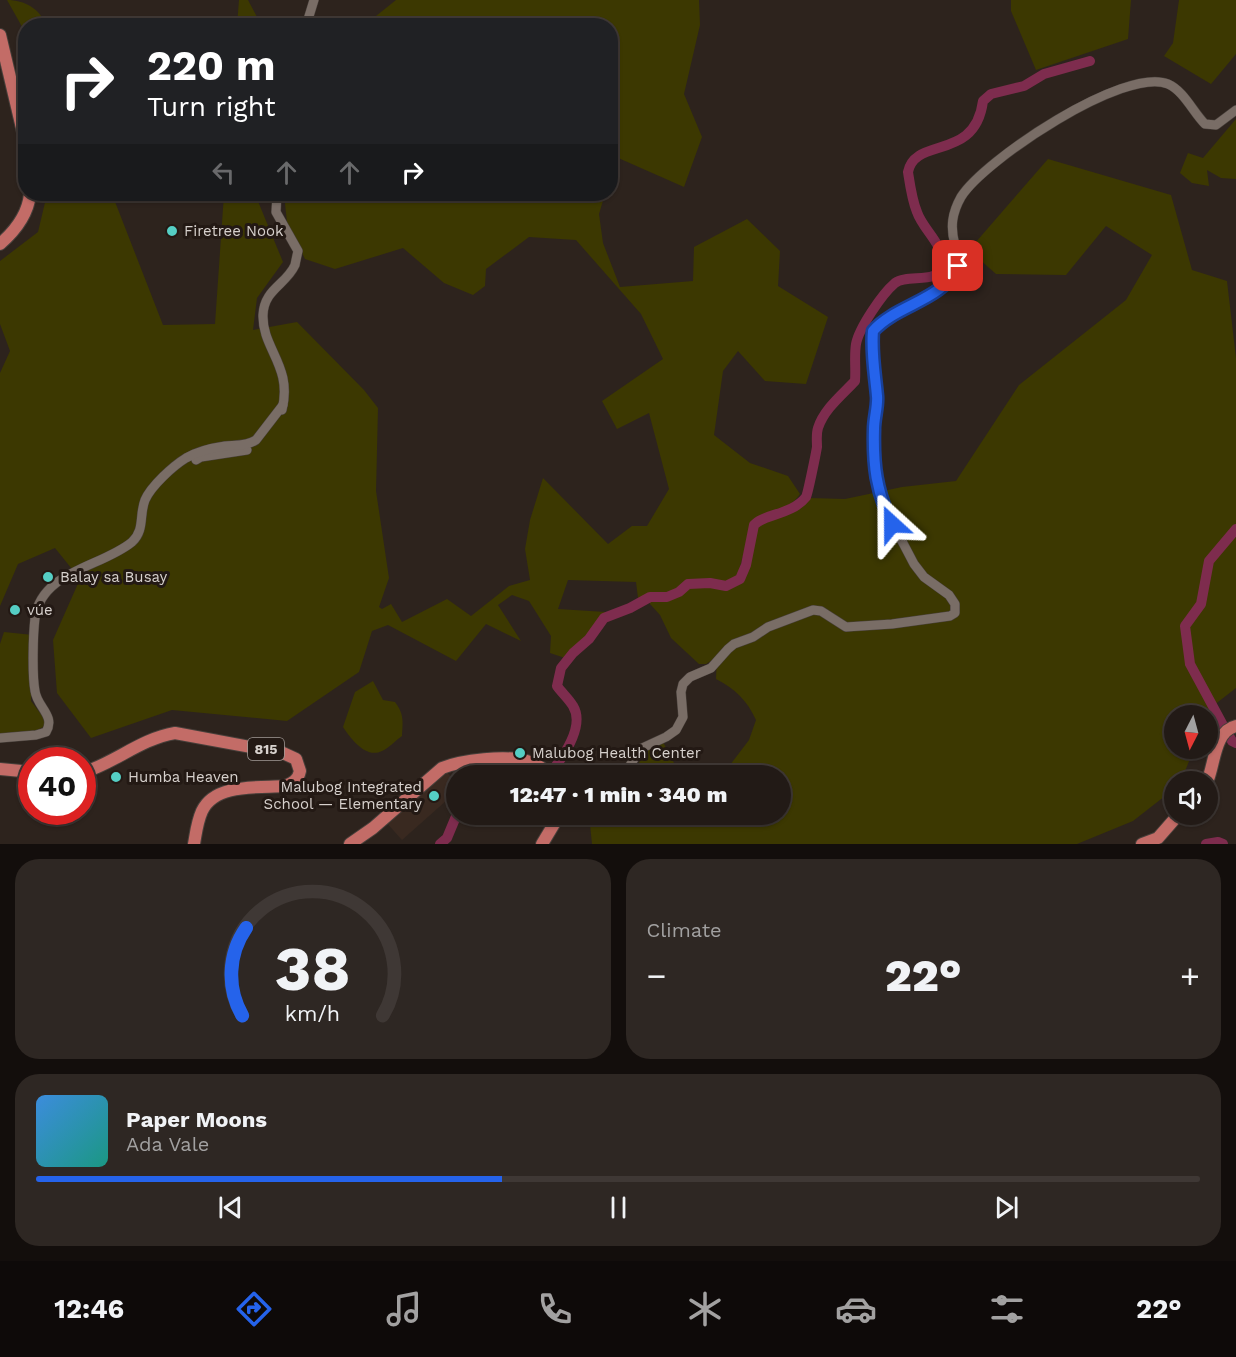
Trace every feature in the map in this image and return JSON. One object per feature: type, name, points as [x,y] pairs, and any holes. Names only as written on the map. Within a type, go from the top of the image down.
[{"type":"main road","points":[[0,35],[18,111]]},
{"type":"main road","points":[[0,244],[12,235],[29,206],[29,201]]},
{"type":"main road","points":[[1210,771],[1221,736],[1231,727],[1236,726]]},
{"type":"main road","name":"815","points":[[96,767],[144,742],[175,734],[283,753],[296,759],[300,771],[296,780],[285,786],[238,789],[213,797],[202,810],[197,822],[194,844]]},
{"type":"main road","points":[[452,765],[462,762],[511,759],[528,761],[535,765]]},
{"type":"main road","points":[[350,844],[373,828],[446,767]]},
{"type":"main road","points":[[0,769],[18,771]]},
{"type":"main road","points":[[542,844],[554,825]]},
{"type":"main road","points":[[1142,844],[1158,838],[1169,825]]},
{"type":"street","points":[[308,18],[314,0]]},
{"type":"street","points":[[630,765],[640,749],[676,730],[682,717],[683,684],[690,677],[711,668],[728,649],[768,627],[813,610],[820,610],[846,627],[892,624],[950,616],[955,613],[955,603],[949,595],[924,578],[914,564],[887,514],[878,490],[874,475],[877,396],[872,342],[873,331],[880,322],[948,283],[954,275],[960,260],[952,231],[952,215],[962,195],[1012,150],[1047,125],[1079,108],[1135,84],[1153,81],[1169,85],[1184,97],[1205,124],[1216,124],[1236,110]]},
{"type":"street","points":[[0,738],[36,735],[46,732],[50,725],[49,717],[39,704],[34,691],[35,620],[43,595],[62,579],[124,548],[134,540],[141,530],[144,502],[152,488],[172,469],[201,457],[258,446],[280,418],[284,389],[282,370],[264,330],[263,316],[265,301],[289,274],[295,264],[298,251],[276,212],[277,201]]},
{"type":"shaded area","points":[[7,0],[26,4],[36,10],[42,18],[18,18]]},
{"type":"shaded area","points":[[239,0],[248,0],[257,18],[238,18]]},
{"type":"shaded area","points":[[396,0],[699,0],[700,25],[684,94],[702,137],[684,187],[618,158],[618,18],[377,18],[376,16]]},
{"type":"shaded area","points":[[1011,0],[1131,0],[1128,39],[1036,70],[1011,11]]},
{"type":"shaded area","points":[[1179,0],[1236,0],[1236,54],[1211,84],[1164,56],[1173,43]]},
{"type":"shaded area","points":[[1236,119],[1236,179],[1221,178],[1207,170],[1209,186],[1192,183],[1180,173],[1188,153],[1203,158]]},
{"type":"shaded area","points":[[1048,159],[1171,195],[1192,270],[1227,281],[1236,358],[1236,688],[1214,705],[1164,705],[1164,759],[1190,759],[1185,771],[1164,771],[1164,797],[1133,821],[1077,844],[592,844],[590,825],[791,825],[791,765],[730,765],[749,740],[756,720],[740,696],[716,679],[717,657],[706,664],[699,664],[671,638],[660,615],[650,604],[650,599],[672,597],[681,594],[690,586],[727,589],[741,581],[758,523],[780,517],[809,498],[845,499],[902,487],[956,481],[1019,385],[1126,300],[1152,255],[1106,226],[1066,275],[996,274],[969,250]]},
{"type":"shaded area","points":[[45,201],[115,201],[163,325],[215,324],[224,201],[258,201],[283,262],[257,298],[253,330],[297,322],[364,390],[378,408],[376,491],[389,578],[379,607],[382,609],[391,604],[402,622],[447,599],[471,616],[509,586],[530,580],[525,549],[530,520],[543,478],[608,544],[632,526],[647,526],[669,489],[649,413],[617,429],[602,401],[663,359],[641,314],[576,240],[529,237],[486,269],[485,286],[473,295],[444,283],[403,248],[335,269],[305,259],[287,222],[285,201],[603,201],[599,214],[603,243],[620,287],[693,281],[694,247],[747,219],[780,251],[778,286],[828,317],[806,384],[765,381],[738,351],[723,371],[714,435],[750,463],[788,476],[800,494],[789,505],[763,516],[752,525],[737,577],[730,582],[687,580],[669,592],[638,598],[636,582],[568,580],[558,609],[606,612],[588,637],[572,648],[565,658],[550,653],[551,636],[529,601],[512,595],[498,605],[521,641],[486,624],[456,661],[388,625],[372,631],[359,672],[287,721],[172,710],[91,738],[57,693],[53,640],[80,579],[55,548],[18,564],[0,606],[0,373],[10,351],[0,324],[0,261],[38,232]]},
{"type":"shaded area","points":[[4,632],[33,635],[31,701],[43,717],[45,726],[31,733],[0,733],[0,644]]},
{"type":"shaded area","points":[[373,681],[383,700],[395,702],[403,722],[402,736],[385,750],[376,753],[365,750],[350,737],[343,727],[355,692]]},
{"type":"shaded area","points":[[663,742],[676,765],[637,765],[647,751]]},
{"type":"shaded area","points":[[446,771],[446,801],[402,840],[385,821]]},
{"type":"waterway","points":[[556,765],[570,743],[576,724],[573,706],[557,686],[561,668],[589,639],[604,618],[650,597],[667,597],[679,592],[688,584],[710,583],[726,586],[740,579],[746,565],[754,525],[758,521],[786,511],[806,497],[817,447],[818,428],[829,408],[855,381],[856,344],[866,321],[895,283],[901,280],[930,277],[940,271],[942,264],[940,250],[920,219],[912,197],[908,172],[913,161],[922,154],[958,141],[969,133],[978,120],[983,101],[991,94],[1024,86],[1044,74],[1090,61]]},
{"type":"waterway","points":[[1224,727],[1190,664],[1185,626],[1201,604],[1209,561],[1236,529]]},
{"type":"waterway","points":[[1228,734],[1236,743]]},
{"type":"waterway","points":[[440,844],[447,838],[452,825]]},
{"type":"waterway","points":[[1206,844],[1218,842],[1223,844]]},
{"type":"place","name":"Firetree Nook","points":[[172,231]]},
{"type":"place","name":"Balay sa Busay","points":[[48,577]]},
{"type":"place","name":"vúe","points":[[15,610]]},
{"type":"place","name":"Malubog Health Center","points":[[520,753]]},
{"type":"place","name":"Humba Heaven","points":[[116,777]]},
{"type":"place","name":"Malubog Integrated School — Elementary","points":[[434,796]]},
{"type":"route","points":[[892,524],[883,505],[874,475],[877,396],[873,331],[880,322],[922,300],[948,283],[958,266]]}]
